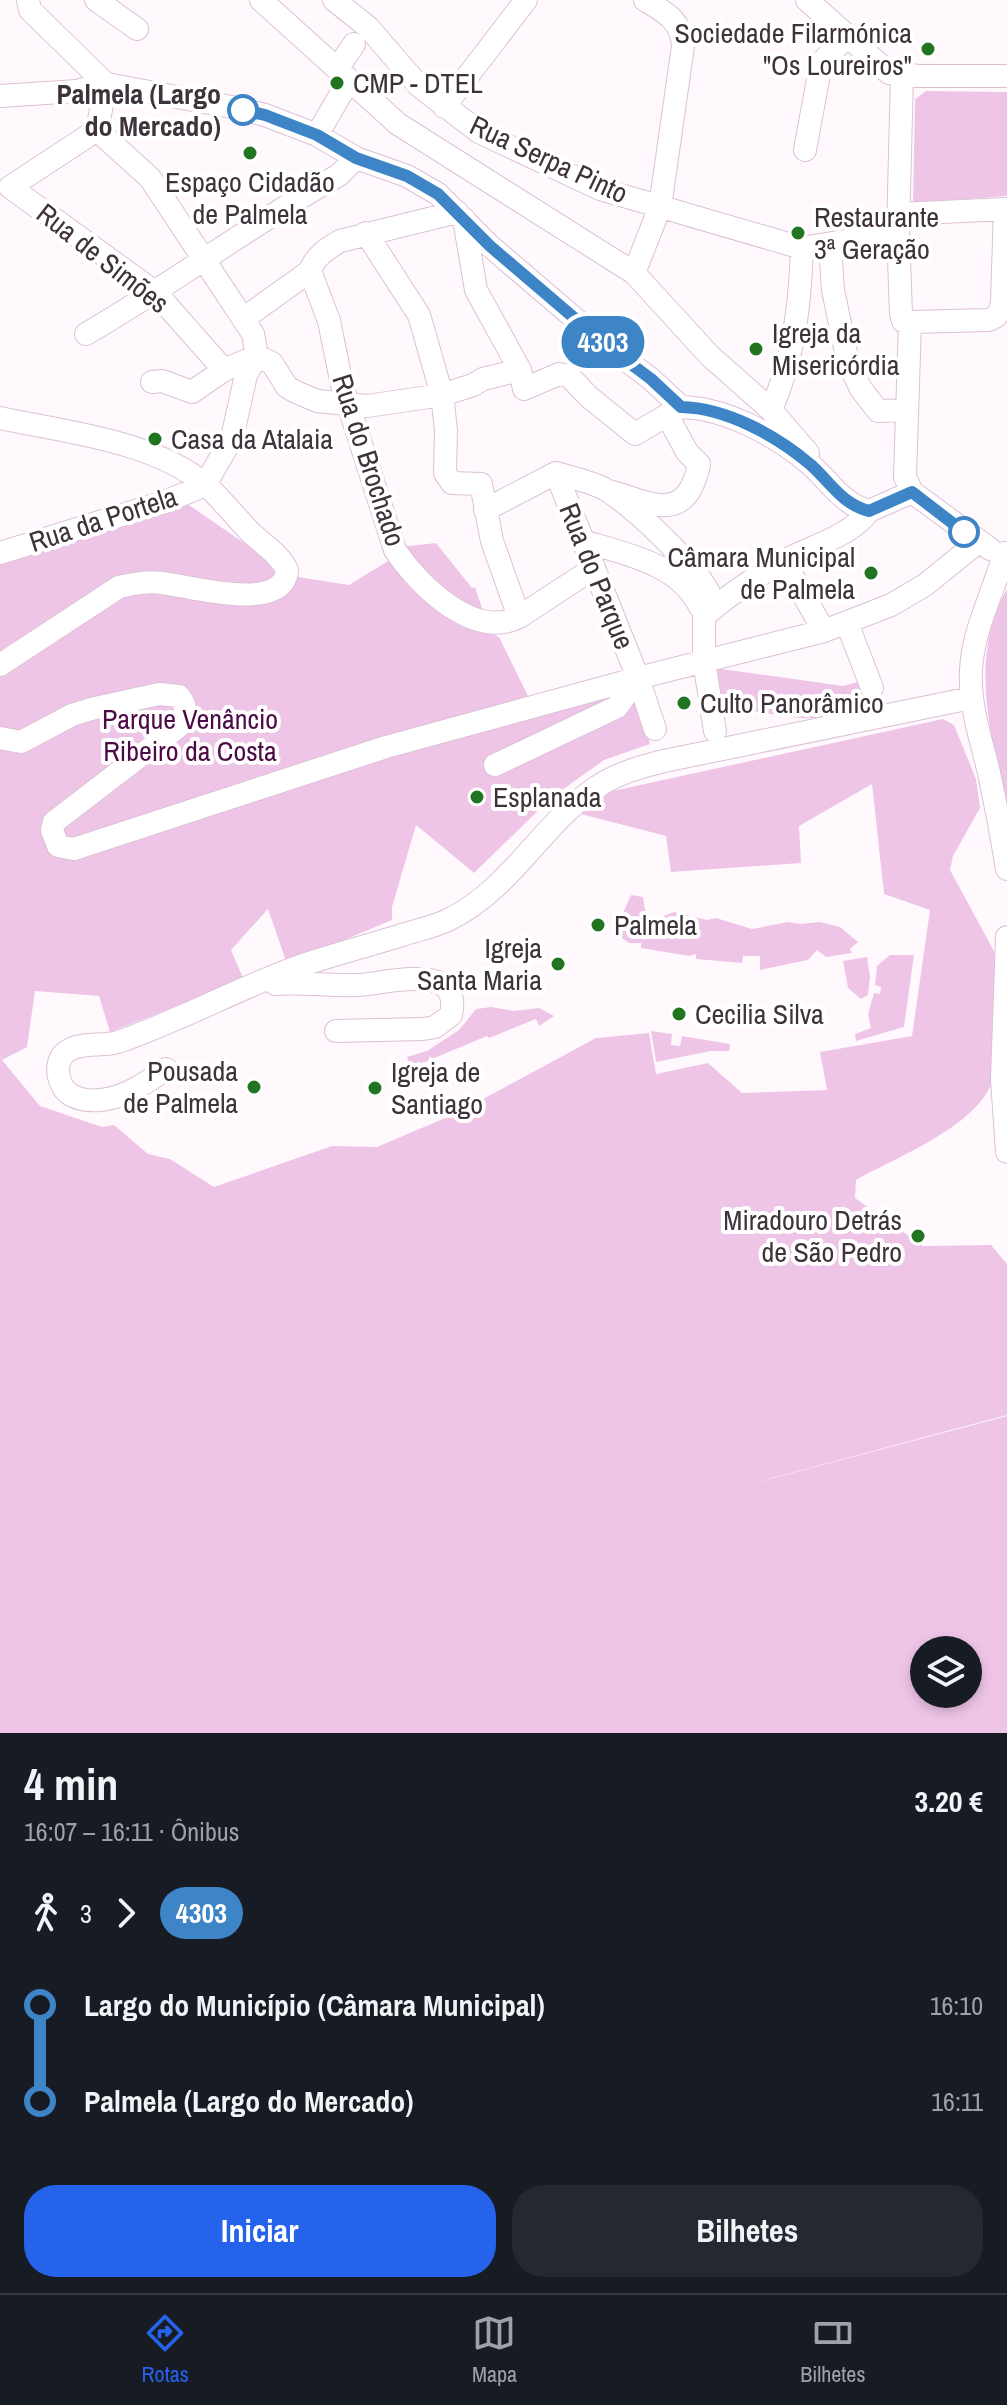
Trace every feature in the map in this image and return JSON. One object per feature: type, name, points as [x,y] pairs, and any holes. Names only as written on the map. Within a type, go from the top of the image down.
[{"type":"street","points":[[28,0],[30,10],[106,84]]},
{"type":"street","points":[[96,0],[137,29]]},
{"type":"street","points":[[261,0],[398,124],[634,273],[710,356],[771,410],[803,445],[834,490]]},
{"type":"street","name":"Rua Serpa Pinto","points":[[334,0],[361,36],[444,107],[479,132],[600,189],[802,248],[830,245],[899,223],[1005,209],[1006,251]]},
{"type":"street","points":[[317,135],[361,36],[349,0]]},
{"type":"street","points":[[444,107],[526,0]]},
{"type":"street","points":[[634,273],[660,207],[683,37],[674,20],[645,0]]},
{"type":"street","points":[[807,0],[889,73],[1007,76]]},
{"type":"street","points":[[805,150],[821,63],[847,36]]},
{"type":"street","points":[[902,75],[899,223],[903,321],[988,320],[996,317],[1001,311],[1006,251]]},
{"type":"street","points":[[106,84],[97,130],[150,178],[253,334],[257,356],[246,375],[232,438],[205,485]]},
{"type":"street","points":[[0,96],[77,91],[106,84],[265,115],[317,135],[356,158],[407,176],[438,194],[490,246],[607,346],[651,379],[682,410],[742,423],[770,436],[813,467],[846,502],[869,511]]},
{"type":"street","name":"Rua de Simões","points":[[97,130],[10,187],[156,293],[224,370]]},
{"type":"street","points":[[86,334],[156,293],[204,257],[339,175],[356,158]]},
{"type":"street","points":[[243,319],[310,271],[313,262],[340,241],[460,215]]},
{"type":"street","points":[[460,215],[476,290],[522,379]]},
{"type":"street","points":[[366,233],[419,315],[442,395],[446,430],[445,473],[452,483],[481,484],[492,541],[519,617],[594,568]]},
{"type":"street","points":[[830,245],[833,290],[854,376],[878,411],[906,410]]},
{"type":"street","points":[[771,410],[783,383],[794,343],[802,248]]},
{"type":"street","name":"Rua do Brochado","points":[[310,271],[329,321],[348,404],[395,550],[407,568],[442,599],[476,621],[493,625],[519,617]]},
{"type":"street","points":[[910,322],[905,477],[912,492],[978,542],[989,549],[1006,553],[998,579],[985,603],[975,640],[971,698],[994,793],[1007,869]]},
{"type":"street","points":[[152,382],[162,381],[192,392],[224,370],[257,356],[272,363],[287,387],[317,401],[367,406],[442,395],[483,379],[522,379],[559,374],[569,376],[589,397],[635,434],[682,410]]},
{"type":"street","points":[[485,510],[556,473],[669,507],[681,502],[687,495],[699,464],[687,452],[682,410]]},
{"type":"street","points":[[0,418],[129,445],[172,463],[205,485],[256,538],[278,555],[287,570],[286,578],[276,590],[242,594],[208,592],[161,583],[119,587],[0,665]]},
{"type":"street","name":"Rua do Parque","points":[[556,473],[638,678],[655,729]]},
{"type":"street","name":"Rua da Portela","points":[[0,553],[167,501],[205,485]]},
{"type":"street","points":[[607,490],[665,540],[707,587],[711,597],[704,616],[704,661],[715,731]]},
{"type":"street","points":[[704,616],[720,602],[784,561],[859,524],[869,511],[912,492]]},
{"type":"street","points":[[583,541],[636,558],[677,577],[688,587],[704,616]]},
{"type":"street","points":[[0,738],[21,742],[72,715],[159,694],[179,696],[185,702],[187,711],[178,727],[54,822],[52,830],[58,846],[74,849],[372,751],[824,631],[891,605],[925,585],[978,542]]},
{"type":"street","points":[[784,561],[824,631]]},
{"type":"street","points":[[847,623],[872,688]]},
{"type":"street","points":[[495,765],[617,707],[638,678]]},
{"type":"street","points":[[166,1069],[117,1097],[91,1100],[72,1096],[65,1091],[58,1066],[63,1054],[70,1049],[116,1042],[296,968],[446,921],[474,906],[502,884],[576,805],[615,776],[664,761],[971,698]]},
{"type":"street","points":[[1007,937],[1002,1079],[1007,1152]]},
{"type":"street","points":[[254,986],[303,982],[360,985],[427,979],[446,988],[452,997],[451,1015],[435,1027],[336,1031]]},
{"type":"green space","points":[[926,91],[1007,92],[1007,196],[913,203],[915,99]]},
{"type":"green space","name":"Parque Venâncio Ribeiro da Costa","points":[[189,505],[292,576],[349,585],[393,558],[426,597],[499,637],[533,706],[634,683],[650,744],[604,760],[551,798],[474,873],[416,825],[392,907],[392,920],[287,964],[268,909],[231,950],[244,980],[110,1032],[99,996],[35,991],[27,1047],[2,1060],[40,1106],[102,1127],[114,1125],[148,1154],[170,1159],[214,1187],[332,1146],[377,1147],[457,1113],[596,1038],[649,1033],[656,1074],[708,1063],[742,1093],[827,1090],[820,1052],[912,1036],[930,910],[884,894],[872,784],[799,826],[801,863],[671,872],[666,836],[581,814],[608,792],[943,719],[954,725],[976,779],[980,808],[953,856],[950,870],[995,953],[991,1085],[968,1115],[951,1128],[856,1180],[855,1198],[923,1246],[991,1245],[1007,1264],[1007,1415],[728,1490],[1007,1416],[1007,1733],[0,1733],[0,553],[23,544]]},
{"type":"green space","points":[[436,543],[472,588],[475,587],[484,614],[438,588],[401,547]]},
{"type":"green space","points":[[1007,589],[1007,809],[990,726],[985,670],[995,616]]},
{"type":"green space","points":[[708,667],[843,686],[858,682],[871,705],[842,714],[811,718],[715,707]]},
{"type":"green space","points":[[631,895],[643,897],[647,922],[674,912],[707,920],[716,918],[752,929],[788,922],[820,922],[840,927],[858,942],[850,949],[852,953],[826,957],[817,950],[808,960],[760,970],[760,956],[743,956],[742,963],[696,959],[696,954],[689,956],[641,948],[641,943],[629,943],[617,935],[614,921],[622,915]]},
{"type":"green space","points":[[890,955],[914,955],[904,1027],[856,1041],[855,1034],[871,1028],[868,1014],[874,993],[880,994],[881,987],[875,985],[877,966]]},
{"type":"green space","points":[[867,957],[870,977],[868,995],[861,999],[848,988],[843,961]]},
{"type":"green space","points":[[491,1007],[514,1011],[539,1008],[554,1016],[539,1026],[536,1019],[432,1059],[430,1056],[429,1061],[417,1061],[418,1065],[410,1067],[407,1057],[427,1051],[459,1030],[476,1009]]},
{"type":"green space","points":[[651,1031],[672,1034],[671,1045],[680,1046],[682,1036],[730,1044],[729,1051],[711,1051],[656,1062]]},
{"type":"bus line","name":"4303","points":[[243,110],[317,135],[356,158],[407,176],[438,194],[490,246],[681,407],[718,414],[770,436],[813,467],[846,502],[855,507],[869,511],[912,492],[964,532]]},
{"type":"place","name":"Sociedade Filarmónica \"Os Loureiros\"","points":[[928,49]]},
{"type":"place","name":"CMP - DTEL","points":[[337,83]]},
{"type":"place","name":"Palmela (Largo do Mercado)","points":[[243,110]]},
{"type":"place","name":"Espaço Cidadão de Palmela","points":[[250,153]]},
{"type":"place","name":"Restaurante 3ª Geração","points":[[798,233]]},
{"type":"place","name":"Igreja da Misericórdia","points":[[756,349]]},
{"type":"place","name":"Casa da Atalaia","points":[[155,439]]},
{"type":"place","name":"Câmara Municipal de Palmela","points":[[871,573]]},
{"type":"place","name":"Culto Panorâmico","points":[[684,703]]},
{"type":"place","name":"Esplanada","points":[[477,797]]},
{"type":"place","name":"Palmela","points":[[598,925]]},
{"type":"place","name":"Igreja Santa Maria","points":[[558,964]]},
{"type":"place","name":"Cecilia Silva","points":[[679,1014]]},
{"type":"place","name":"Pousada de Palmela","points":[[254,1087]]},
{"type":"place","name":"Igreja de Santiago","points":[[375,1088]]},
{"type":"place","name":"Miradouro Detrás de São Pedro","points":[[918,1236]]}]
